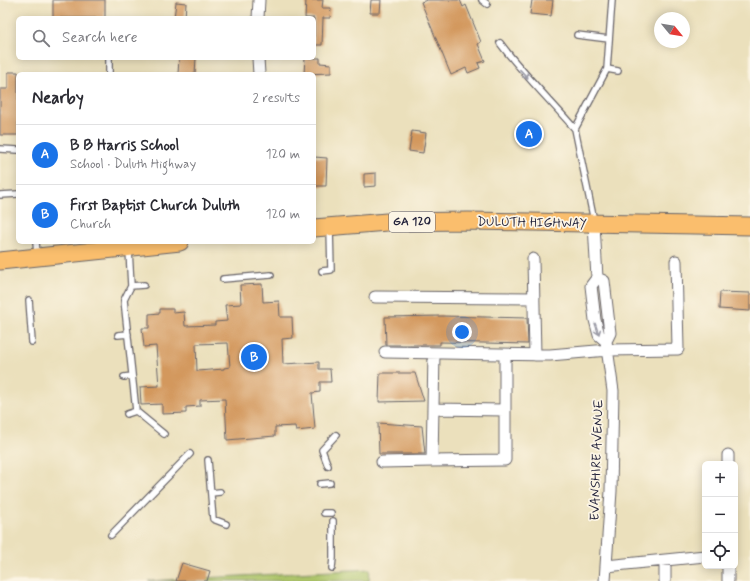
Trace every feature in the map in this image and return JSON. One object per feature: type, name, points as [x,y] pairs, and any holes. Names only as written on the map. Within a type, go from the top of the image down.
[{"type":"main road","name":"DULUTH HIGHWAY","points":[[322,227],[394,222],[468,221],[750,226]]},
{"type":"main road","points":[[0,261],[37,250],[128,247],[159,244]]},
{"type":"street","points":[[258,16],[259,0]]},
{"type":"street","points":[[258,60],[258,72]]},
{"type":"street","name":"EVANSHIRE AVENUE","points":[[594,224],[597,278],[591,286],[594,320],[599,335],[607,345]]},
{"type":"street","points":[[534,259],[535,355]]},
{"type":"street","points":[[385,352],[550,355],[607,345],[678,349],[676,261]]},
{"type":"street","name":"EVANSHIRE AVENUE","points":[[597,278],[604,281],[610,333],[607,345],[613,391],[611,491],[605,581]]},
{"type":"street","points":[[375,297],[534,298]]},
{"type":"street","points":[[593,306],[607,304]]},
{"type":"street","points":[[432,461],[434,354]]},
{"type":"street","points":[[382,462],[506,460],[505,354]]},
{"type":"street","points":[[433,409],[505,410]]},
{"type":"street","points":[[606,566],[702,556]]},
{"type":"street","points":[[665,561],[665,581]]},
{"type":"street","points":[[728,569],[728,581]]},
{"type":"lane","points":[[575,129],[607,69],[612,3]]},
{"type":"lane","points":[[577,36],[609,39]]},
{"type":"lane","points":[[500,44],[517,66],[575,129],[594,224]]},
{"type":"lane","points":[[109,60],[109,72]]},
{"type":"lane","points":[[607,69],[618,71]]},
{"type":"lane","points":[[0,149],[16,150]]},
{"type":"lane","points":[[0,195],[16,194]]},
{"type":"lane","points":[[322,227],[331,270],[322,271]]},
{"type":"lane","points":[[128,247],[131,286],[124,300],[136,411],[164,434]]},
{"type":"lane","points":[[223,279],[271,275]]},
{"type":"lane","points":[[131,286],[144,285]]},
{"type":"lane","points":[[121,294],[128,293]]},
{"type":"lane","points":[[29,300],[32,342]]},
{"type":"lane","points":[[118,334],[128,334]]},
{"type":"lane","points":[[124,377],[132,376]]},
{"type":"lane","points":[[127,414],[136,411]]},
{"type":"lane","points":[[328,466],[322,450],[336,435]]},
{"type":"lane","points":[[111,535],[190,454]]},
{"type":"lane","points":[[208,460],[213,519],[226,524]]},
{"type":"lane","points":[[320,484],[330,483]]},
{"type":"lane","points":[[211,493],[220,492]]},
{"type":"lane","points":[[324,513],[331,513]]},
{"type":"lane","points":[[332,568],[333,521]]},
{"type":"green space","points":[[370,569],[369,581],[148,581]]},
{"type":"building","points":[[53,0],[105,0],[105,16],[53,16]]},
{"type":"building","points":[[306,0],[323,0],[322,8],[331,8],[330,18],[323,18],[322,45],[316,45],[316,16],[305,16]]},
{"type":"building","points":[[371,0],[381,0],[380,13],[370,13]]},
{"type":"building","points":[[427,0],[460,0],[463,7],[466,5],[481,42],[478,44],[485,61],[478,63],[480,68],[468,73],[466,68],[451,75],[421,2]]},
{"type":"building","points":[[532,0],[553,0],[551,16],[530,14]]},
{"type":"building","points":[[176,2],[186,3],[185,16],[174,16]]},
{"type":"building","points":[[316,58],[320,58],[320,63],[331,64],[331,73],[304,72],[305,60],[316,60]]},
{"type":"building","points":[[179,60],[196,60],[195,72],[178,72]]},
{"type":"building","points":[[8,72],[16,72],[16,135],[0,135],[0,89],[8,89]]},
{"type":"building","points":[[412,131],[426,133],[423,153],[409,151]]},
{"type":"building","points":[[316,157],[327,158],[326,186],[316,186]]},
{"type":"building","points":[[376,173],[376,186],[364,187],[364,174]]},
{"type":"building","points":[[262,284],[263,302],[279,301],[280,317],[292,317],[293,338],[282,339],[283,364],[319,362],[319,369],[330,369],[331,382],[320,382],[320,392],[312,393],[315,429],[296,431],[295,426],[275,427],[275,436],[227,440],[225,399],[200,400],[200,406],[186,407],[186,413],[162,414],[162,404],[141,405],[140,387],[159,386],[156,346],[144,347],[142,328],[149,328],[149,314],[160,313],[160,309],[173,309],[173,313],[184,312],[185,326],[215,325],[215,322],[227,321],[225,305],[241,304],[240,285]],"holes":[[[228,343],[230,367],[224,369],[197,371],[196,344]]]},
{"type":"building","points":[[720,292],[750,293],[750,311],[719,309]]},
{"type":"building","points":[[442,316],[527,318],[528,344],[440,342],[440,345],[386,345],[385,317]]},
{"type":"building","points":[[380,373],[415,373],[424,401],[379,402]]},
{"type":"building","points":[[378,423],[422,426],[425,454],[379,454]]},
{"type":"building","points":[[182,563],[210,571],[207,581],[176,581]]},
{"type":"place","name":"B B Harris School","points":[[529,134]]},
{"type":"place","name":"First Baptist Church Duluth","points":[[254,357]]}]
